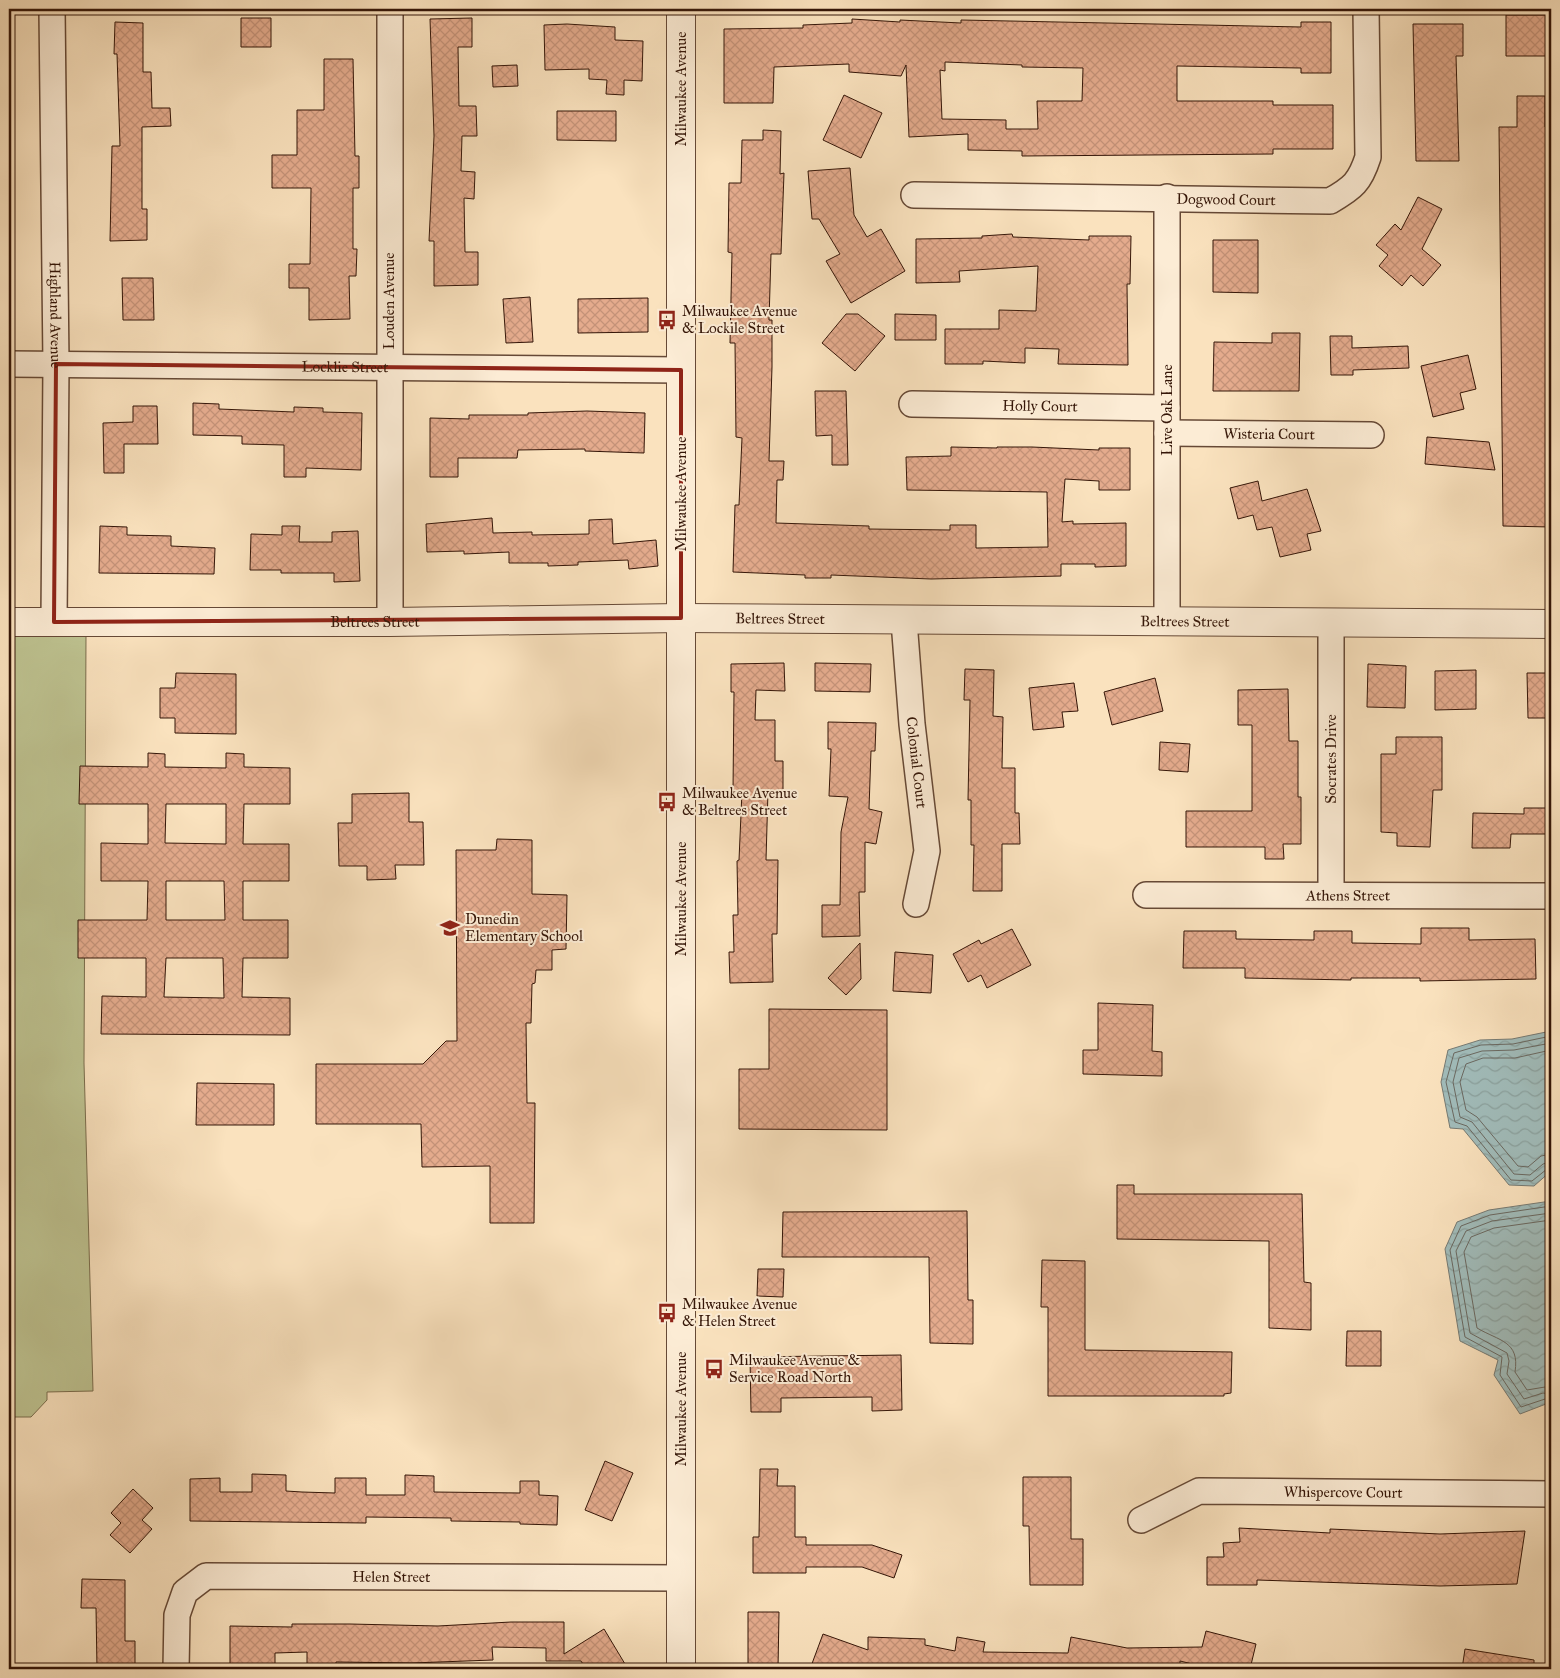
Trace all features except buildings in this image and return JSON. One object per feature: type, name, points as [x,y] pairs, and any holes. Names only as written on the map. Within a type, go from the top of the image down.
[{"type":"street","name":"Highland Avenue","points":[[52,9],[56,364],[54,622]]},
{"type":"street","name":"Louden Avenue","points":[[390,9],[390,622]]},
{"type":"street","name":"Milwaukee Avenue","points":[[680,1669],[682,9]]},
{"type":"street","name":"Dogwood Court","points":[[914,195],[1167,197],[1330,201],[1346,192],[1362,176],[1368,157],[1366,9]]},
{"type":"street","name":"Live Oak Lane","points":[[1167,197],[1167,622]]},
{"type":"street","name":"Locklie Street","points":[[9,364],[681,370]]},
{"type":"street","name":"Holly Court","points":[[912,404],[1167,420]]},
{"type":"street","name":"Wisteria Court","points":[[1167,420],[1371,435]]},
{"type":"street","name":"Beltrees Street","points":[[9,622],[390,622],[681,618],[1551,624]]},
{"type":"street","name":"Colonial Court","points":[[904,621],[912,724],[927,851],[916,904]]},
{"type":"street","name":"Socrates Drive","points":[[1331,623],[1332,895]]},
{"type":"street","name":"Athens Street","points":[[1146,895],[1551,896]]},
{"type":"street","name":"Whispercove Court","points":[[1141,1520],[1200,1491],[1551,1494]]},
{"type":"street","name":"Helen Street","points":[[176,1669],[177,1615],[185,1592],[206,1576],[680,1578]]},
{"type":"highlighted area","points":[[56,364],[681,370],[681,618],[54,622]]},
{"type":"green space","points":[[9,634],[86,636],[84,1063],[93,1391],[47,1392],[47,1400],[31,1417],[9,1417]]},
{"type":"water","points":[[1551,1031],[1551,1171],[1534,1186],[1509,1185],[1463,1129],[1450,1128],[1441,1082],[1448,1050],[1480,1040],[1512,1039]]},
{"type":"water","points":[[1551,1201],[1551,1411],[1546,1404],[1520,1414],[1494,1375],[1498,1360],[1460,1341],[1445,1249],[1457,1222],[1489,1210]]},
{"type":"place","name":"Milwaukee Avenue & Lockile Street","points":[[667,320]]},
{"type":"place","name":"Milwaukee Avenue & Beltrees Street","points":[[667,802]]},
{"type":"place","name":"Dunedin Elementary School","points":[[450,928]]},
{"type":"place","name":"Milwaukee Avenue & Helen Street","points":[[667,1313]]},
{"type":"place","name":"Milwaukee Avenue & Service Road North","points":[[714,1369]]}]
